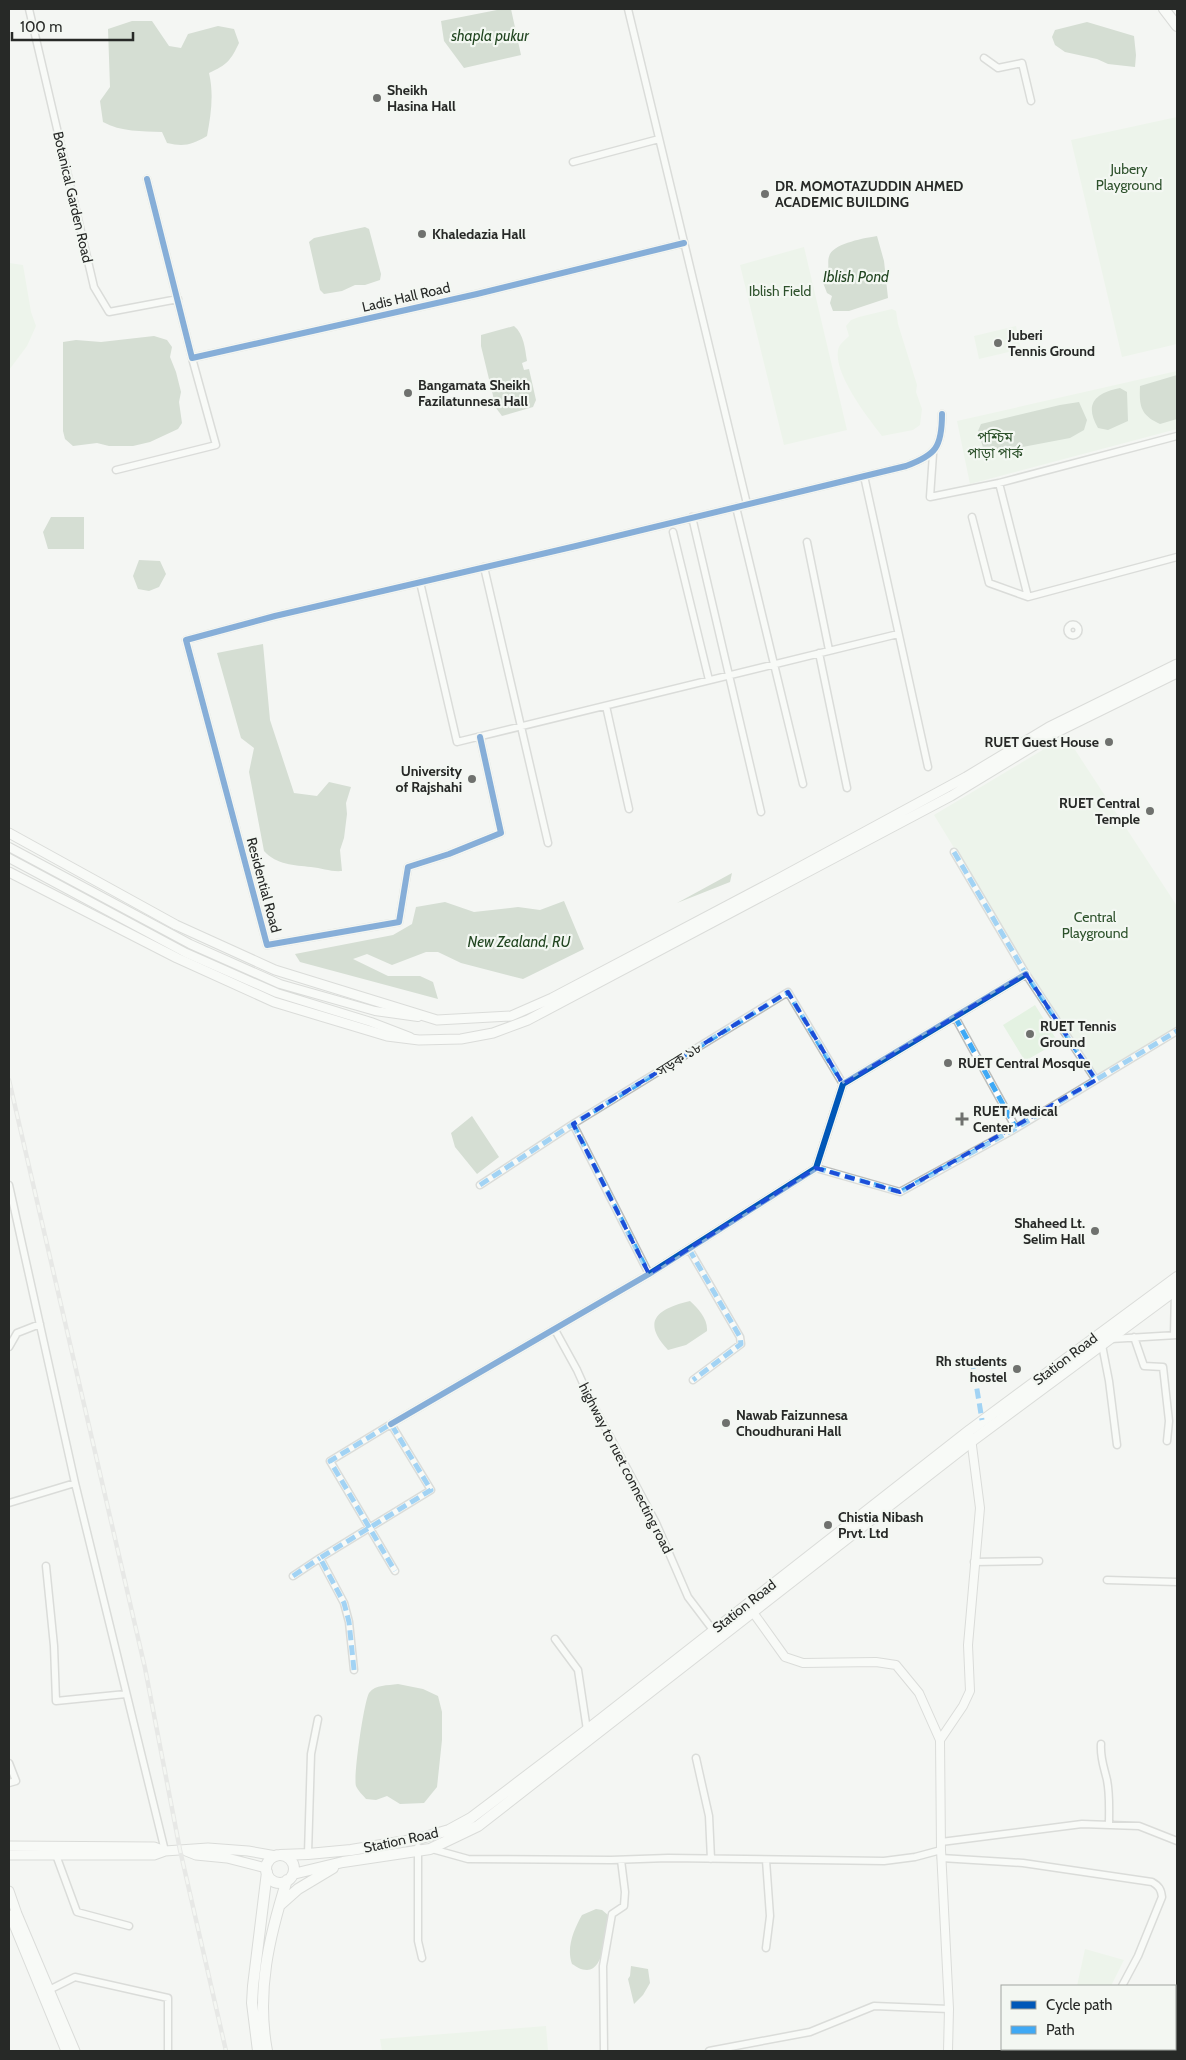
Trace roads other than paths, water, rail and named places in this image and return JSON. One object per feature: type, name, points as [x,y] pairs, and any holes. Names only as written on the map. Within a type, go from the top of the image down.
[{"type":"main road","points":[[1164,9],[1177,26]]},
{"type":"main road","points":[[9,833],[176,925],[275,970],[437,1020],[511,1016],[552,998],[776,880],[948,787],[1049,727],[1177,664]]},
{"type":"main road","points":[[9,872],[176,958],[274,1002],[387,1036],[419,1040],[461,1039],[493,1033],[528,1020],[951,796],[1052,734],[1177,673]]},
{"type":"main road","name":"Station Road","points":[[278,1855],[308,1854],[418,1839],[449,1830],[471,1818],[587,1730],[713,1630],[971,1436],[1177,1277]]},
{"type":"main road","name":"Station Road","points":[[290,1877],[343,1862],[419,1852],[430,1849],[478,1826],[971,1436],[1106,1342],[1176,1290]]},
{"type":"main road","points":[[9,1846],[154,1847],[165,1851]]},
{"type":"main road","points":[[9,1855],[154,1855],[165,1851],[208,1848],[288,1857],[292,1861],[290,1877],[269,1940],[263,1980],[262,2000],[267,2051]]},
{"type":"main road","points":[[185,1850],[196,1855],[227,1858],[267,1870],[271,1879],[276,1882],[290,1877]]},
{"type":"main road","points":[[258,2051],[252,2003],[253,1986],[267,1870],[269,1860],[278,1855]]},
{"type":"main road","points":[[279,1906],[298,1889],[343,1862]]},
{"type":"main road","points":[[9,1891],[16,1914],[75,2051]]},
{"type":"main road","points":[[9,1910],[66,2051]]},
{"type":"street","name":"Botanical Garden Road","points":[[29,9],[94,287],[108,312],[178,299]]},
{"type":"street","points":[[628,9],[747,504]]},
{"type":"street","points":[[984,58],[998,68],[1022,63],[1030,102]]},
{"type":"street","points":[[572,162],[659,139]]},
{"type":"street","points":[[116,470],[216,445],[147,180]]},
{"type":"street","name":"Ladis Hall Road","points":[[192,358],[476,294],[684,243]]},
{"type":"street","points":[[942,414],[939,442],[933,454],[930,497],[999,483],[1177,436]]},
{"type":"street","points":[[898,634],[457,742],[420,582],[906,466],[933,454]]},
{"type":"street","points":[[864,476],[928,767]]},
{"type":"street","points":[[999,483],[1028,597]]},
{"type":"street","points":[[736,507],[803,784]]},
{"type":"street","points":[[692,517],[761,812]]},
{"type":"street","points":[[972,517],[989,583],[1028,597],[1177,557]]},
{"type":"street","points":[[673,532],[709,680]]},
{"type":"street","points":[[807,542],[830,650]]},
{"type":"street","points":[[484,567],[548,843]]},
{"type":"street","name":"Residential Road","points":[[420,582],[186,640],[267,945],[399,922],[408,867],[449,854],[501,833],[480,736]]},
{"type":"street","points":[[819,653],[846,788]]},
{"type":"street","points":[[606,706],[629,809]]},
{"type":"street","points":[[9,847],[190,944],[280,984],[375,1011],[437,1020]]},
{"type":"street","points":[[954,852],[1026,974],[1096,1080]]},
{"type":"street","points":[[9,858],[186,953],[276,993],[371,1022],[419,1040]]},
{"type":"street","points":[[395,1571],[330,1461],[649,1274],[816,1168],[843,1084],[1026,974]]},
{"type":"street","name":"সড়ক ১৮","points":[[480,1185],[573,1124],[788,992],[843,1084]]},
{"type":"street","points":[[955,1017],[1016,1128]]},
{"type":"street","points":[[816,1168],[900,1192],[1016,1128],[1177,1031]]},
{"type":"street","points":[[573,1124],[649,1274]]},
{"type":"street","points":[[9,1185],[11,1202],[75,1483],[165,1851]]},
{"type":"street","points":[[689,1249],[740,1338],[741,1344],[693,1380]]},
{"type":"street","points":[[1117,1445],[1106,1342],[1134,1337],[1176,1335],[1176,1290]]},
{"type":"street","points":[[9,1347],[17,1333],[40,1324]]},
{"type":"street","name":"highway to ruet connecting road","points":[[555,1330],[656,1523],[688,1597],[713,1630]]},
{"type":"street","points":[[1134,1337],[1144,1366],[1163,1367],[1168,1421],[1167,1441]]},
{"type":"street","points":[[293,1576],[432,1490],[391,1424]]},
{"type":"street","points":[[940,1740],[963,1706],[970,1690],[968,1645],[980,1508],[971,1436]]},
{"type":"street","points":[[9,1503],[75,1483]]},
{"type":"street","points":[[320,1558],[344,1603],[349,1622],[354,1670]]},
{"type":"street","points":[[974,1562],[1039,1561]]},
{"type":"street","points":[[46,1566],[54,1646],[56,1701],[126,1694]]},
{"type":"street","points":[[1107,1580],[1177,1582]]},
{"type":"street","points":[[752,1611],[786,1657],[802,1663],[876,1662],[896,1665],[919,1692],[940,1740],[941,1850],[949,2009],[948,2051]]},
{"type":"street","points":[[555,1639],[578,1670],[587,1730]]},
{"type":"street","points":[[308,1854],[311,1754],[318,1719]]},
{"type":"street","points":[[1101,1744],[1100,1758],[1110,1802],[1109,1825]]},
{"type":"street","points":[[696,1758],[709,1816],[711,1859]]},
{"type":"street","points":[[9,1763],[16,1781],[9,1783]]},
{"type":"street","points":[[430,1849],[468,1859],[621,1860],[668,1858],[884,1861],[915,1857],[941,1850],[1082,1824],[1138,1826],[1177,1841]]},
{"type":"street","points":[[418,1839],[418,1941],[422,1958]]},
{"type":"street","points":[[941,1850],[1152,1882],[1158,1886],[1162,1891],[1162,1897],[1138,1956],[1123,1985]]},
{"type":"street","points":[[56,1855],[77,1912],[129,1926]]},
{"type":"street","points":[[604,2051],[603,1966],[612,1914],[624,1906],[625,1892],[621,1860]]},
{"type":"street","points":[[766,1860],[770,1916],[766,1948]]},
{"type":"street","points":[[49,1990],[75,1977],[168,1998],[168,2051]]},
{"type":"street","points":[[709,2051],[810,2032],[874,2006],[949,2009]]},
{"type":"water","name":"shapla pukur","points":[[502,9],[511,9],[521,55],[464,68],[444,41],[441,21]]},
{"type":"water","points":[[132,21],[152,21],[169,46],[181,48],[188,34],[218,26],[234,29],[239,43],[233,54],[228,61],[209,73],[211,104],[207,136],[183,145],[173,144],[167,143],[162,132],[117,128],[103,122],[100,101],[110,87],[108,29]]},
{"type":"water","points":[[1087,22],[1134,36],[1135,67],[1108,64],[1097,59],[1065,52],[1055,45],[1052,37],[1055,30]]},
{"type":"water","points":[[365,227],[369,229],[381,274],[380,280],[324,294],[320,290],[309,242],[314,238]]},
{"type":"water","name":"Iblish Pond","points":[[877,236],[884,261],[888,298],[849,311],[833,311],[830,303],[832,296],[827,293],[822,280],[828,270],[830,254],[833,250],[844,244]]},
{"type":"water","points":[[514,326],[524,342],[527,361],[522,363],[524,370],[529,369],[536,400],[533,407],[502,416],[496,408],[481,346],[481,335]]},
{"type":"water","points":[[154,336],[167,340],[172,347],[170,357],[181,392],[179,402],[182,423],[178,429],[150,442],[133,446],[109,446],[97,443],[73,446],[65,439],[63,431],[63,342],[76,340],[101,342]]},
{"type":"water","points":[[1177,375],[1177,419],[1160,424],[1142,410],[1140,386]]},
{"type":"water","points":[[1120,388],[1127,392],[1128,421],[1108,430],[1098,428],[1092,412],[1094,401],[1104,393]]},
{"type":"water","points":[[1079,402],[1087,420],[1084,430],[1070,438],[985,454],[978,431],[981,424]]},
{"type":"water","points":[[51,517],[84,517],[84,549],[48,549],[43,532]]},
{"type":"water","points":[[139,560],[160,561],[166,574],[159,587],[149,591],[138,589],[133,576]]},
{"type":"water","points":[[263,644],[270,720],[294,793],[317,796],[329,782],[351,787],[346,803],[347,814],[344,838],[340,850],[342,871],[286,864],[274,859],[264,851],[249,772],[254,748],[241,738],[217,653]]},
{"type":"water","points":[[732,873],[730,882],[677,903]]},
{"type":"water","name":"New Zealand, RU","points":[[564,901],[584,949],[523,979],[461,963],[438,952],[426,952],[392,965],[367,954],[353,959],[388,976],[420,976],[433,982],[438,999],[300,962],[295,954],[393,935],[412,924],[416,907],[445,902],[474,912],[518,907],[540,910]]},
{"type":"water","points":[[472,1116],[499,1157],[477,1174],[455,1147],[451,1133]]},
{"type":"water","points":[[690,1301],[704,1318],[707,1331],[686,1345],[668,1350],[655,1331],[654,1324],[656,1318],[661,1312],[669,1308]]},
{"type":"water","points":[[398,1684],[423,1689],[438,1696],[442,1712],[442,1740],[437,1787],[424,1803],[400,1804],[387,1796],[376,1800],[366,1799],[356,1786],[359,1739],[369,1693],[378,1687]]},
{"type":"water","points":[[596,1909],[602,1910],[608,1915],[607,1929],[604,1947],[598,1963],[593,1968],[587,1970],[572,1964],[570,1945],[582,1915]]},
{"type":"water","points":[[631,1966],[648,1969],[650,1983],[643,1995],[634,2004],[628,1979]]},
{"type":"railway","points":[[9,1080],[145,1668],[180,1850],[226,2051]]},
{"type":"place","name":"Sheikh Hasina Hall","points":[[377,98]]},
{"type":"place","name":"DR. MOMOTAZUDDIN AHMED ACADEMIC BUILDING","points":[[765,194]]},
{"type":"place","name":"Khaledazia Hall","points":[[422,234]]},
{"type":"place","name":"Juberi Tennis Ground","points":[[998,343]]},
{"type":"place","name":"Bangamata Sheikh Fazilatunnesa Hall","points":[[408,393]]},
{"type":"place","name":"RUET Guest House","points":[[1109,742]]},
{"type":"place","name":"University of Rajshahi","points":[[472,779]]},
{"type":"place","name":"RUET Central Temple","points":[[1150,811]]},
{"type":"place","name":"RUET Tennis Ground","points":[[1030,1034]]},
{"type":"place","name":"RUET Central Mosque","points":[[948,1063]]},
{"type":"place","name":"RUET Medical Center","points":[[962,1119]]},
{"type":"place","name":"Shaheed Lt. Selim Hall","points":[[1095,1231]]},
{"type":"place","name":"Rh students hostel","points":[[1017,1369]]},
{"type":"place","name":"Nawab Faizunnesa Choudhurani Hall","points":[[726,1423]]},
{"type":"place","name":"Chistia Nibash Prvt. Ltd","points":[[828,1525]]},
{"type":"park label","name":"Jubery Playground","points":[[1129,177]]},
{"type":"park label","name":"Iblish Field","points":[[780,291]]},
{"type":"park label","name":"পশ্চিম পাড়া পার্ক","points":[[995,446]]},
{"type":"park label","name":"Central Playground","points":[[1095,926]]}]
